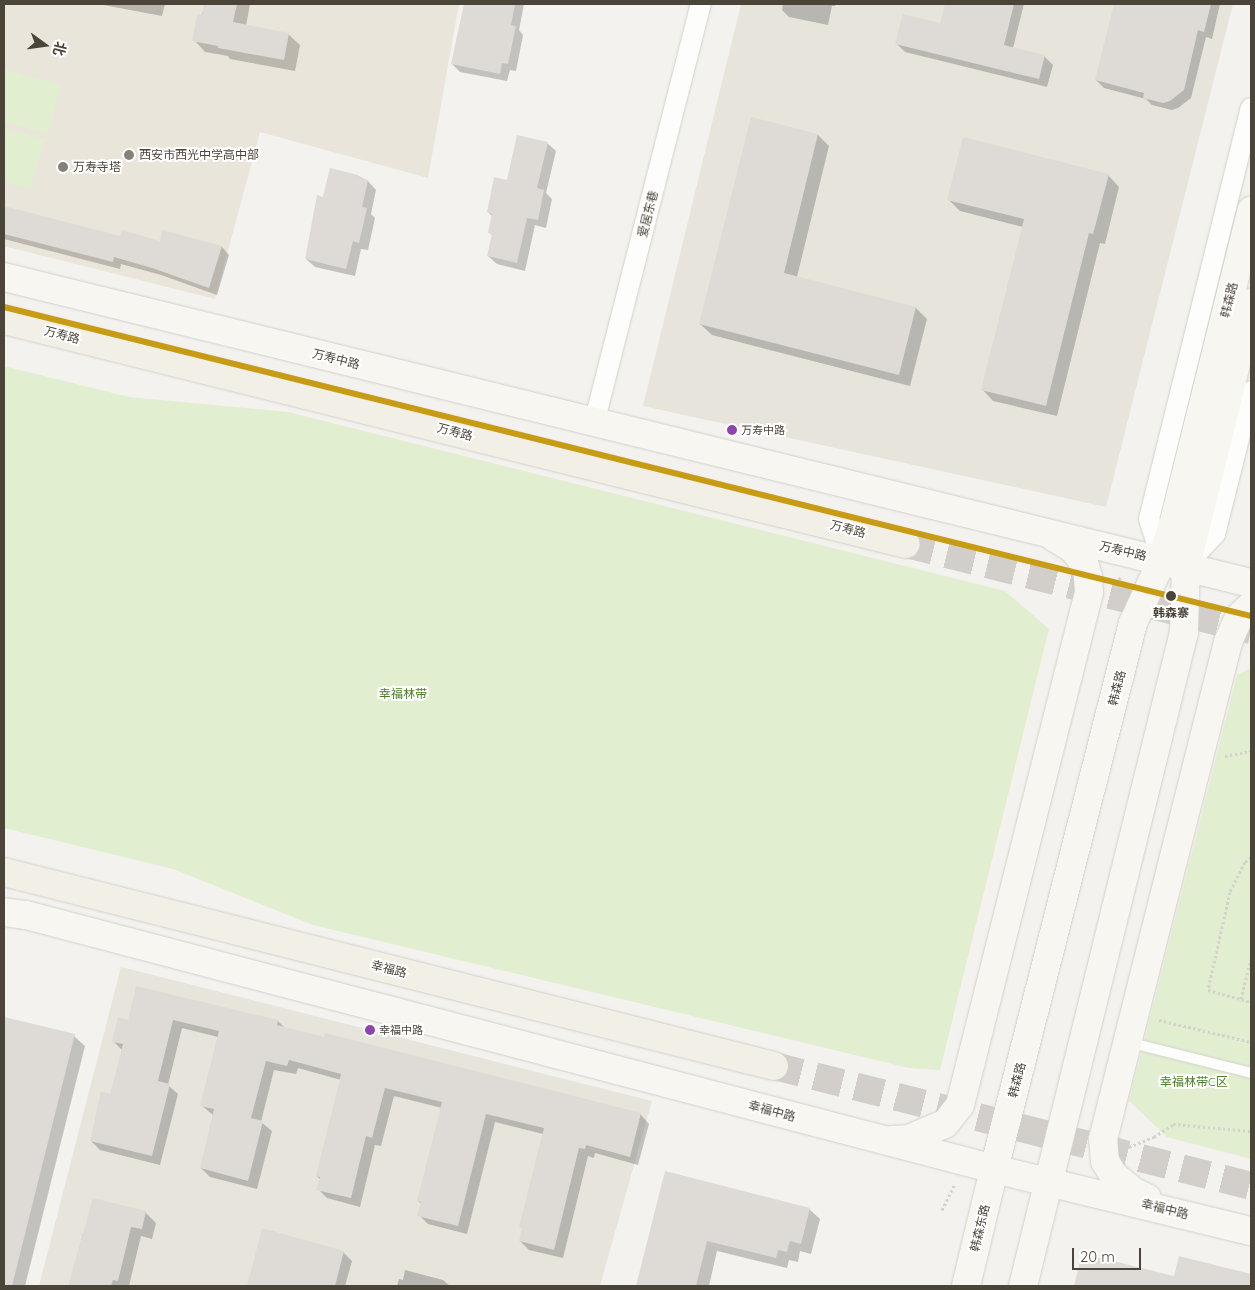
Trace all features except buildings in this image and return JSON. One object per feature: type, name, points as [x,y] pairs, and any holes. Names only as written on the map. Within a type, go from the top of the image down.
[{"type":"main road","name":"韩森路","points":[[1049,1181],[1184,632],[1174,563],[1251,211]]},
{"type":"main road","name":"万寿中路","points":[[4,277],[1251,583]]},
{"type":"main road","name":"韩森路","points":[[994,1169],[1133,623],[1174,563],[1251,304]]},
{"type":"main road","name":"万寿路","points":[[4,320],[906,544]]},
{"type":"main road","points":[[886,1140],[909,1139],[928,1133],[946,1124],[960,1105],[1089,592],[1088,576],[1084,563],[1073,549],[1048,533]]},
{"type":"main road","points":[[1171,1211],[1134,1192],[1114,1176],[1105,1161],[1103,1139],[1228,642],[1239,617],[1251,606]]},
{"type":"main road","name":"幸福路","points":[[4,872],[774,1066]]},
{"type":"main road","name":"幸福中路","points":[[4,912],[26,915],[994,1169],[1251,1231]]},
{"type":"main road","name":"韩森东路","points":[[966,1286],[994,1169]]},
{"type":"main road","points":[[1024,1286],[1049,1181]]},
{"type":"street","name":"爱居东巷","points":[[594,423],[701,4]]},
{"type":"street","points":[[1251,108],[1149,519],[1174,563],[1216,534],[1251,391]]},
{"type":"lane","points":[[1127,1042],[1251,1073]]},
{"type":"path","points":[[1226,756],[1251,751]]},
{"type":"path","points":[[1251,857],[1246,862],[1230,892],[1208,990],[1251,1002]]},
{"type":"path","points":[[1241,999],[1251,959]]},
{"type":"path","points":[[1159,1020],[1251,1042]]},
{"type":"path","points":[[1126,1148],[1154,1137],[1173,1124],[1251,1131]]},
{"type":"shaded area","name":"西安市西光中学高中部","points":[[4,4],[459,4],[428,178],[260,132],[215,299],[4,246]]},
{"type":"shaded area","points":[[741,4],[1233,4],[1106,507],[643,406]]},
{"type":"shaded area","points":[[121,967],[652,1101],[600,1286],[39,1286]]},
{"type":"green space","points":[[4,69],[62,85],[48,134],[4,122]]},
{"type":"green space","points":[[4,128],[45,139],[31,189],[4,182]]},
{"type":"green space","name":"幸福林带","points":[[4,366],[129,397],[288,412],[1005,591],[1049,629],[940,1070],[909,1068],[313,925],[173,869],[4,828]]},
{"type":"green space","name":"幸福林带C区","points":[[1251,668],[1251,1159],[1167,1137],[1129,1101],[1237,675]]},
{"type":"tunnel","points":[[906,544],[1251,630]]},
{"type":"tunnel","points":[[774,1066],[1251,1186]]},
{"type":"transit line","points":[[4,307],[1251,616]]},
{"type":"place","name":"西安市西光中学高中部","points":[[129,155]]},
{"type":"place","name":"万寿寺塔","points":[[63,167]]},
{"type":"place","name":"万寿中路","points":[[732,430]]},
{"type":"place","name":"韩森寨","points":[[1171,596]]},
{"type":"place","name":"幸福中路","points":[[370,1030]]}]
